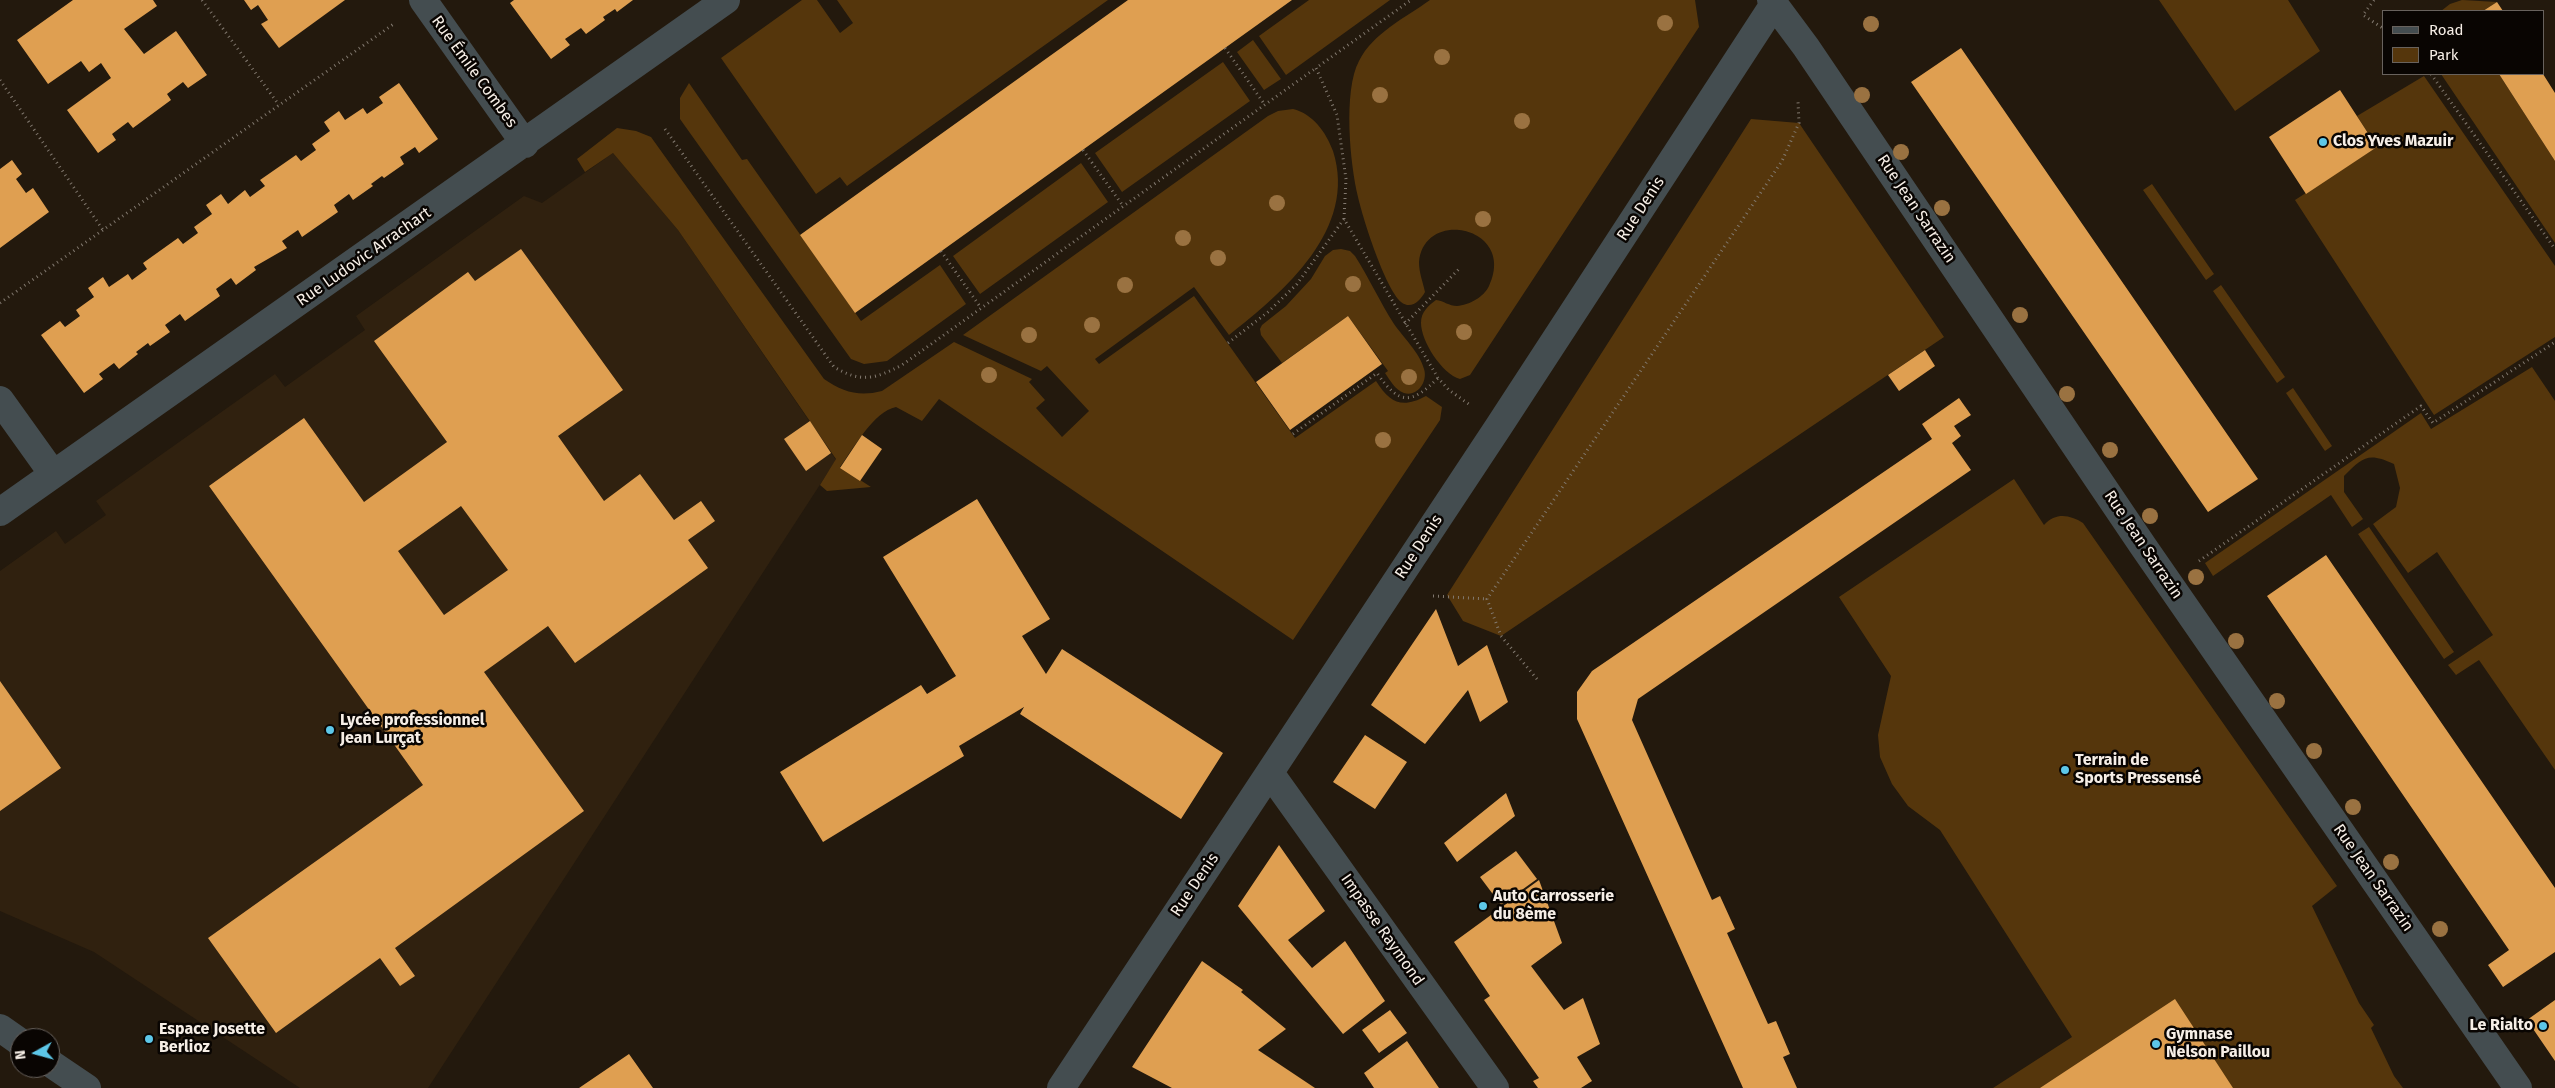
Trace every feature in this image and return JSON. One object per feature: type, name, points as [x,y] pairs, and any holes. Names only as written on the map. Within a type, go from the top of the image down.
[{"type":"street","name":"Rue Ludovic Arrachart","points":[[0,512],[525,144],[726,0]]},
{"type":"street","name":"Rue Émile Combes","points":[[424,1],[525,144]]},
{"type":"street","name":"Rue Denis","points":[[1061,1088],[1499,426],[1772,2]]},
{"type":"street","name":"Rue Jean Sarrazin","points":[[1772,2],[1823,71],[2148,554],[2518,1088]]},
{"type":"street","points":[[0,400],[53,474]]},
{"type":"street","name":"Impasse Raymond","points":[[1270,773],[1495,1088]]},
{"type":"street","points":[[60,1069],[87,1088]]},
{"type":"path","points":[[202,0],[279,105]]},
{"type":"path","points":[[665,129],[834,367],[850,376],[866,378],[889,372],[1265,105],[1405,2],[1411,0]]},
{"type":"path","points":[[2374,0],[2363,15],[2382,28]]},
{"type":"path","points":[[0,303],[424,1]]},
{"type":"path","points":[[1225,48],[1265,105]]},
{"type":"path","points":[[1228,343],[1268,312],[1297,284],[1344,219],[1346,179],[1336,116],[1316,68]]},
{"type":"path","points":[[2432,75],[2555,249]]},
{"type":"path","points":[[0,80],[103,230]]},
{"type":"path","points":[[1487,599],[1782,161],[1799,123],[1797,98]]},
{"type":"path","points":[[1084,150],[1123,206]]},
{"type":"path","points":[[1344,219],[1360,243],[1405,324],[1438,378],[1449,390],[1499,426]]},
{"type":"path","points":[[941,251],[981,308]]},
{"type":"path","points":[[1405,324],[1460,268]]},
{"type":"path","points":[[2199,561],[2421,406],[2433,423],[2555,342]]},
{"type":"path","points":[[1293,434],[1378,373],[1389,390],[1398,397],[1408,398],[1425,391],[1438,378]]},
{"type":"path","points":[[1433,596],[1487,599]]},
{"type":"path","points":[[1487,599],[1500,636],[1537,679]]},
{"type":"shaded area","name":"Lycée professionnel Jean Lurçat","points":[[613,153],[678,230],[836,460],[428,1088],[300,1088],[94,952],[0,911],[0,571],[56,531],[65,544],[106,515],[96,501],[275,374],[285,387],[365,330],[356,316],[524,196],[542,203]]},
{"type":"green space","points":[[802,0],[817,0],[840,33],[853,23],[837,0],[1108,0],[847,186],[840,177],[816,194],[721,58]]},
{"type":"green space","points":[[1309,0],[1390,0],[1286,75],[1259,36]]},
{"type":"green space","points":[[1430,0],[1695,0],[1699,27],[1470,375],[1460,379],[1446,371],[1434,356],[1425,339],[1421,319],[1425,310],[1436,300],[1457,306],[1471,302],[1484,294],[1489,286],[1494,266],[1491,250],[1480,238],[1466,231],[1451,230],[1436,234],[1425,245],[1419,262],[1425,292],[1412,305],[1401,302],[1388,283],[1365,221],[1355,183],[1351,147],[1351,90],[1359,61],[1372,42],[1381,34]]},
{"type":"green space","points":[[2159,0],[2288,0],[2320,51],[2235,111]]},
{"type":"green space","points":[[2462,0],[2497,2],[2485,10],[2442,10],[2450,4]]},
{"type":"green space","points":[[1253,40],[1281,79],[1264,90],[1237,52]]},
{"type":"green space","points":[[1223,62],[1250,101],[1122,192],[1095,153]]},
{"type":"green space","points":[[2442,75],[2500,75],[2555,161],[2555,243]]},
{"type":"green space","points":[[2424,76],[2555,266],[2555,337],[2434,415],[2295,200],[2377,147],[2357,116]]},
{"type":"green space","points":[[689,83],[742,160],[747,159],[861,321],[940,265],[966,304],[887,361],[864,364],[851,359],[680,119],[680,98]]},
{"type":"green space","points":[[1293,109],[1313,119],[1327,137],[1333,151],[1338,180],[1335,207],[1326,232],[1311,256],[1272,299],[1229,335],[1194,287],[1095,359],[1099,364],[1194,296],[1295,438],[1376,381],[1386,394],[1397,402],[1410,402],[1426,396],[1442,407],[1440,420],[1293,640],[939,399],[922,421],[896,407],[880,416],[865,432],[840,467],[871,487],[827,491],[820,485],[836,459],[678,230],[613,153],[585,172],[577,159],[617,128],[636,131],[651,137],[824,379],[852,392],[874,393],[882,391],[954,342],[1032,379],[1029,382],[1045,400],[1036,408],[1062,437],[1089,411],[1047,366],[1041,371],[963,335],[1268,116],[1278,111]]},
{"type":"green space","points":[[1751,119],[1799,123],[1944,337],[1501,636],[1463,621],[1447,595]]},
{"type":"green space","points":[[1081,163],[1108,202],[980,294],[953,256]]},
{"type":"green space","points":[[2152,184],[2214,274],[2206,280],[2143,190]]},
{"type":"green space","points":[[1333,250],[1350,251],[1355,256],[1394,324],[1422,363],[1425,378],[1421,387],[1414,393],[1409,394],[1398,390],[1385,373],[1388,371],[1348,316],[1282,363],[1261,335],[1260,329],[1262,325],[1286,306],[1311,279],[1325,256]]},
{"type":"green space","points":[[2221,285],[2285,377],[2277,383],[2213,291]]},
{"type":"green space","points":[[2532,367],[2555,401],[2555,770],[2479,660],[2456,675],[2448,665],[2493,635],[2437,552],[2408,573],[2373,524],[2396,507],[2400,488],[2394,464],[2378,458],[2366,458],[2356,464],[2344,476],[2344,492],[2363,519],[2352,527],[2331,495],[2213,576],[2205,563],[2421,413],[2431,429]]},
{"type":"green space","points":[[2293,388],[2332,446],[2325,451],[2286,393]]},
{"type":"green space","name":"Terrain de Sports Pressensé","points":[[2014,479],[2044,525],[2053,518],[2063,516],[2083,523],[2337,886],[2312,906],[2359,1003],[2374,1025],[2371,1028],[2394,1076],[2403,1088],[1993,1088],[2072,1037],[1940,830],[1908,806],[1892,784],[1880,757],[1878,735],[1891,676],[1839,597]]},
{"type":"green space","points":[[2369,527],[2454,652],[2444,659],[2358,534]]},
{"type":"building","points":[[73,0],[153,0],[157,6],[124,29],[144,54],[176,31],[207,75],[188,88],[183,82],[167,94],[171,100],[133,128],[128,122],[112,134],[116,140],[98,153],[67,110],[111,78],[101,63],[89,72],[81,61],[48,84],[17,40]]},
{"type":"building","points":[[244,0],[345,0],[279,48],[261,24],[268,20],[258,5],[251,10]]},
{"type":"building","points":[[514,0],[633,0],[617,12],[615,9],[603,17],[605,20],[586,34],[581,28],[565,39],[570,45],[551,59],[510,3]]},
{"type":"building","points":[[1128,0],[1292,0],[855,313],[800,235]]},
{"type":"building","points":[[2497,2],[2502,10],[2485,10]]},
{"type":"building","points":[[1961,48],[2258,479],[2208,512],[1911,82]]},
{"type":"building","points":[[2500,75],[2544,75],[2555,93],[2555,161]]},
{"type":"building","points":[[399,83],[438,139],[419,153],[415,147],[400,157],[404,164],[384,178],[382,176],[371,184],[373,186],[353,200],[349,194],[334,205],[338,212],[302,237],[298,230],[282,241],[287,248],[254,267],[256,270],[236,285],[231,278],[216,289],[220,296],[185,321],[180,314],[165,325],[170,332],[150,346],[148,343],[136,352],[138,354],[119,369],[114,363],[99,374],[103,379],[84,393],[41,335],[60,321],[65,327],[80,316],[76,310],[94,297],[88,288],[103,277],[109,287],[128,274],[132,280],[147,269],[143,263],[178,238],[183,244],[198,233],[194,227],[212,214],[206,205],[221,194],[228,204],[245,190],[250,197],[265,186],[260,180],[296,155],[301,161],[316,150],[312,144],[330,131],[324,122],[339,111],[345,120],[363,108],[367,114],[383,103],[379,97]]},
{"type":"building","name":"Clos Yves Mazuir","points":[[2340,90],[2377,147],[2306,194],[2269,137]]},
{"type":"building","points":[[12,160],[22,174],[16,179],[26,193],[33,188],[49,212],[0,248],[0,169]]},
{"type":"building","points":[[521,249],[623,390],[558,436],[604,501],[640,474],[674,520],[701,501],[715,521],[688,540],[708,568],[575,663],[548,626],[484,672],[584,811],[395,948],[415,976],[400,986],[380,958],[276,1033],[208,938],[423,785],[209,486],[304,418],[364,502],[447,442],[374,341],[468,272],[475,281]],"holes":[[[461,506],[508,570],[444,615],[398,551]]]},
{"type":"building","points":[[1348,316],[1382,364],[1290,430],[1256,382]]},
{"type":"building","points":[[1925,350],[1935,366],[1899,391],[1888,375]]},
{"type":"building","points":[[1959,398],[1971,415],[1954,426],[1961,436],[1952,443],[1971,470],[1638,699],[1632,720],[1712,900],[1720,896],[1735,929],[1727,933],[1768,1024],[1776,1021],[1790,1054],[1783,1057],[1797,1088],[1743,1088],[1577,719],[1577,692],[1592,671],[1932,439],[1922,424]]},
{"type":"building","points":[[810,421],[831,453],[806,471],[784,439]]},
{"type":"building","points":[[862,435],[882,449],[860,481],[840,468]]},
{"type":"building","points":[[977,499],[1050,619],[1022,636],[1046,674],[1062,649],[1223,753],[1181,819],[1020,714],[1024,707],[959,746],[964,756],[823,842],[780,772],[921,685],[927,694],[956,676],[883,557]]},
{"type":"building","points":[[2326,555],[2555,888],[2555,952],[2503,987],[2488,965],[2509,950],[2267,596]]},
{"type":"building","points":[[1436,609],[1458,666],[1487,645],[1508,702],[1480,722],[1468,690],[1425,744],[1371,705]]},
{"type":"building","points":[[0,681],[61,768],[0,811]]},
{"type":"building","points":[[1365,735],[1407,762],[1375,809],[1333,782]]},
{"type":"building","points":[[1506,793],[1515,816],[1457,862],[1444,843]]},
{"type":"building","points":[[1279,845],[1325,911],[1288,940],[1312,968],[1345,941],[1385,1001],[1343,1034],[1238,906]]},
{"type":"building","points":[[1516,851],[1537,879],[1501,905],[1480,877]]},
{"type":"building","points":[[1539,880],[1562,943],[1531,966],[1564,1010],[1583,998],[1600,1044],[1577,1057],[1592,1081],[1581,1088],[1538,1088],[1533,1081],[1539,1078],[1484,1000],[1490,996],[1454,942]]},
{"type":"building","points":[[1202,961],[1243,990],[1241,992],[1286,1029],[1258,1050],[1315,1088],[1172,1088],[1132,1067]]},
{"type":"building","name":"Gymnase Nelson Paillou","points":[[2175,999],[2233,1088],[2040,1088]]},
{"type":"building","name":"Le Rialto","points":[[2555,1000],[2555,1061],[2527,1020]]},
{"type":"building","points":[[1390,1010],[1407,1033],[1379,1053],[1362,1030]]},
{"type":"building","points":[[1407,1041],[1439,1088],[1374,1088],[1364,1073]]},
{"type":"building","points":[[629,1054],[653,1088],[579,1088]]},
{"type":"place","name":"Clos Yves Mazuir","points":[[2323,142]]},
{"type":"place","name":"Lycée professionnel Jean Lurçat","points":[[330,730]]},
{"type":"place","name":"Terrain de Sports Pressensé","points":[[2065,770]]},
{"type":"place","name":"Auto Carrosserie du 8ème","points":[[1483,906]]},
{"type":"place","name":"Le Rialto","points":[[2543,1026]]},
{"type":"place","name":"Espace Josette Berlioz","points":[[149,1039]]},
{"type":"place","name":"Gymnase Nelson Paillou","points":[[2156,1044]]}]
